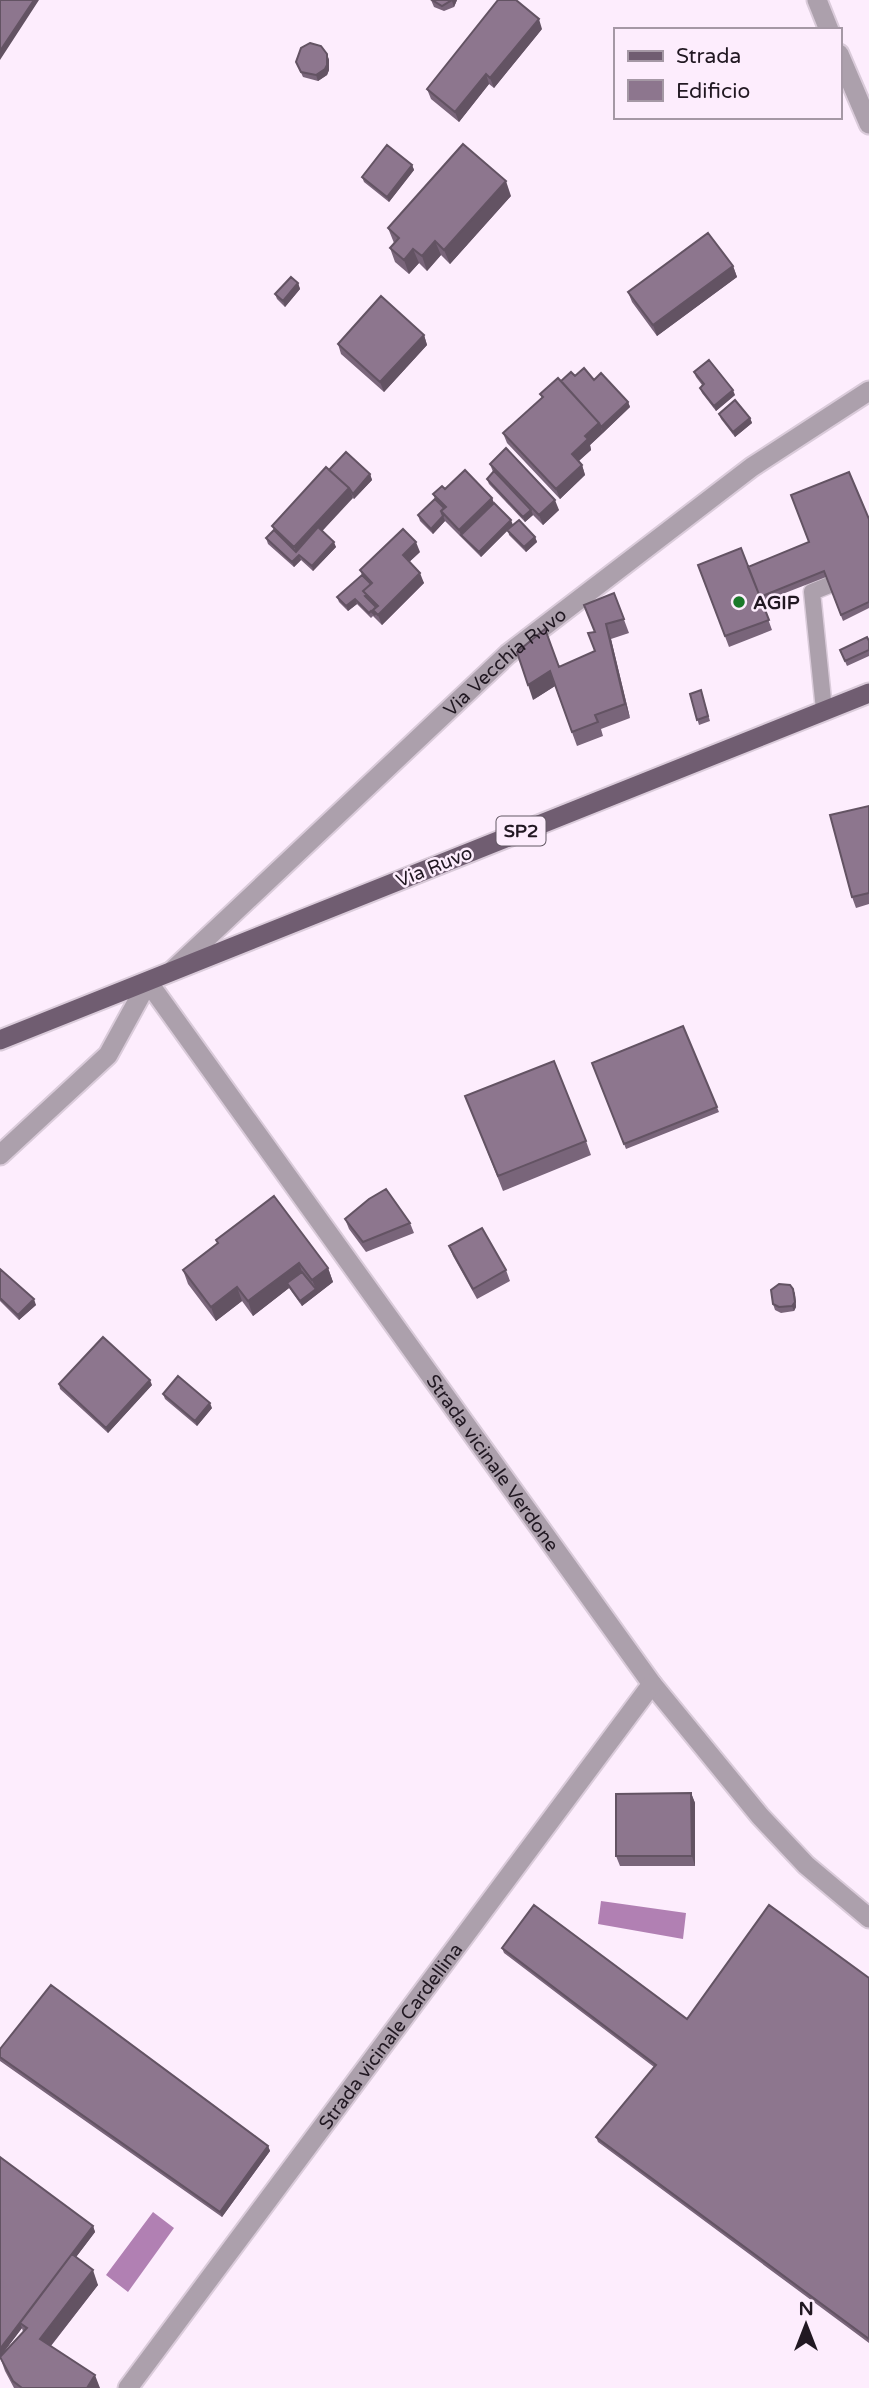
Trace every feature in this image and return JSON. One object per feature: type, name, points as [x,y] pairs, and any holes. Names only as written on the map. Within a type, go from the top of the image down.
[{"type":"main road","name":"Via Ruvo","points":[[0,1040],[869,693]]},
{"type":"street","points":[[817,0],[828,28]]},
{"type":"street","points":[[841,59],[869,124]]},
{"type":"street","name":"Via Vecchia Ruvo","points":[[173,970],[508,654],[752,467],[869,391]]},
{"type":"street","points":[[0,1155],[108,1055],[148,982]]},
{"type":"street","name":"Strada vicinale Verdone","points":[[148,982],[652,1684],[760,1816],[806,1865],[869,1918]]},
{"type":"street","name":"Strada vicinale Cardellina","points":[[128,2388],[652,1684]]},
{"type":"lane","points":[[824,710],[812,592],[869,569]]},
{"type":"shaded area","points":[[601,1901],[686,1913],[683,1939],[598,1924]]},
{"type":"shaded area","points":[[153,2212],[174,2228],[128,2292],[106,2275]]},
{"type":"building","points":[[0,0],[34,0],[0,51]]},
{"type":"building","points":[[432,0],[452,0],[442,6]]},
{"type":"building","points":[[498,0],[516,0],[539,19],[490,78],[486,74],[455,112],[427,89]]},
{"type":"building","points":[[310,43],[321,46],[327,54],[325,69],[316,75],[301,72],[296,62],[301,48]]},
{"type":"building","points":[[463,144],[506,181],[444,250],[435,241],[422,256],[413,249],[404,260],[390,248],[399,238],[388,228]]},
{"type":"building","points":[[387,145],[412,165],[387,197],[362,177]]},
{"type":"building","points":[[708,233],[733,266],[653,325],[628,292]]},
{"type":"building","points":[[291,277],[298,283],[283,301],[275,294]]},
{"type":"building","points":[[381,296],[424,335],[380,382],[338,344]]},
{"type":"building","points":[[709,360],[733,390],[714,406],[700,388],[704,384],[694,372]]},
{"type":"building","points":[[584,368],[594,380],[601,373],[628,402],[601,427],[561,381],[571,372],[575,376]]},
{"type":"building","points":[[558,378],[599,423],[585,436],[588,439],[572,454],[582,465],[556,489],[503,433],[543,397],[540,394]]},
{"type":"building","points":[[735,400],[750,418],[733,432],[719,414]]},
{"type":"building","points":[[506,448],[555,500],[539,515],[490,464]]},
{"type":"building","points":[[346,452],[370,474],[353,494],[329,470]]},
{"type":"building","points":[[326,467],[349,488],[294,547],[272,526]]},
{"type":"building","points":[[465,470],[492,498],[459,530],[441,511],[446,507],[433,494],[442,486],[445,489]]},
{"type":"building","points":[[494,471],[531,510],[523,517],[487,479]]},
{"type":"building","points":[[849,472],[869,519],[869,602],[841,615],[824,571],[760,597],[748,567],[809,542],[791,495]]},
{"type":"building","points":[[435,499],[444,508],[441,511],[443,516],[431,529],[418,515]]},
{"type":"building","points":[[494,503],[511,520],[479,552],[461,535]]},
{"type":"building","points":[[519,520],[535,537],[524,547],[507,530]]},
{"type":"building","points":[[318,527],[334,542],[312,566],[299,555],[292,562],[266,538],[274,530],[296,552]]},
{"type":"building","points":[[403,529],[416,542],[403,555],[420,573],[378,615],[373,610],[378,606],[363,591],[372,583],[360,570]]},
{"type":"building","points":[[741,548],[769,620],[725,636],[698,565]]},
{"type":"building","points":[[362,575],[371,584],[363,591],[376,607],[373,610],[375,615],[371,611],[369,613],[355,599],[346,606],[337,597]]},
{"type":"building","points":[[614,593],[624,619],[606,624],[625,704],[595,715],[598,722],[572,732],[550,671],[528,685],[517,652],[545,629],[559,667],[595,651],[588,633],[595,632],[584,605]]},
{"type":"building","points":[[867,637],[869,650],[845,661],[840,650]]},
{"type":"building","points":[[701,690],[708,716],[697,720],[690,694]]},
{"type":"building","points":[[869,806],[869,893],[852,897],[830,815]]},
{"type":"building","points":[[683,1026],[717,1107],[624,1144],[592,1063]]},
{"type":"building","points":[[554,1061],[586,1141],[498,1176],[465,1096]]},
{"type":"building","points":[[386,1189],[410,1223],[363,1242],[345,1219]]},
{"type":"building","points":[[274,1196],[328,1268],[312,1280],[299,1263],[248,1301],[237,1287],[211,1307],[183,1270],[218,1243],[216,1240]]},
{"type":"building","points":[[482,1228],[506,1270],[473,1289],[449,1246]]},
{"type":"building","points":[[0,1269],[34,1299],[18,1315],[0,1298]]},
{"type":"building","points":[[302,1272],[316,1289],[300,1301],[287,1283]]},
{"type":"building","points":[[779,1284],[790,1285],[793,1289],[795,1302],[792,1306],[779,1307],[773,1304],[771,1290]]},
{"type":"building","points":[[103,1337],[150,1380],[106,1428],[59,1384]]},
{"type":"building","points":[[178,1376],[210,1403],[195,1421],[163,1394]]},
{"type":"building","points":[[691,1793],[692,1856],[616,1856],[616,1794]]},
{"type":"building","points":[[534,1905],[687,2019],[769,1905],[869,1978],[869,2339],[596,2137],[656,2065],[502,1948]]},
{"type":"building","points":[[51,1985],[268,2146],[220,2212],[0,2057],[0,2049]]},
{"type":"building","points":[[0,2157],[93,2226],[0,2349]]},
{"type":"building","points":[[72,2254],[93,2270],[40,2339],[95,2375],[87,2388],[22,2388],[13,2381],[0,2357],[27,2328],[20,2323]]},
{"type":"place","name":"AGIP","points":[[739,602]]}]
